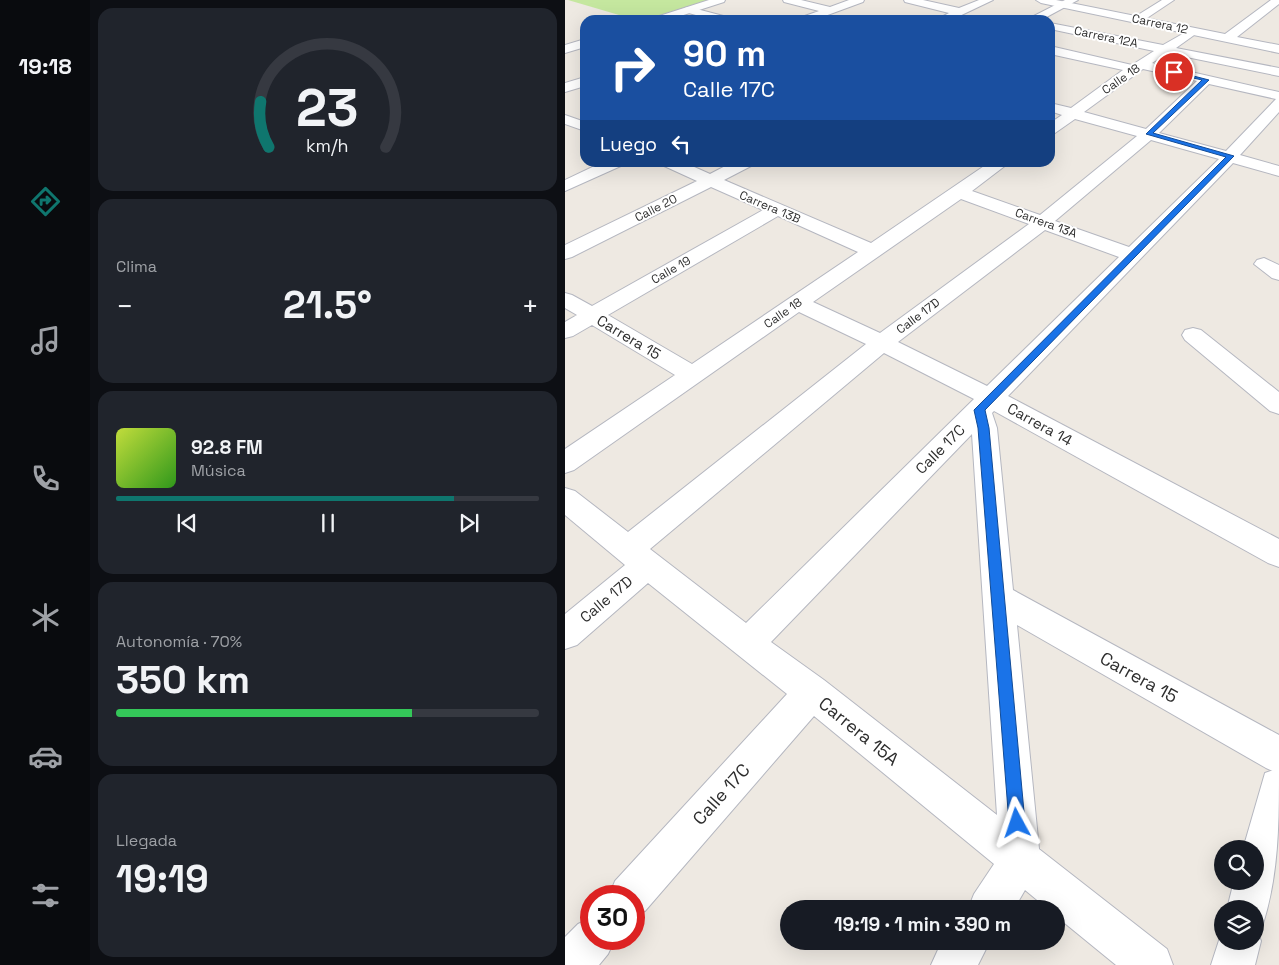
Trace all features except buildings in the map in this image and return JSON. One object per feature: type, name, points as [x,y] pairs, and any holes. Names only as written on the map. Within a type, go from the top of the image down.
[{"type":"street","points":[[673,15],[720,0]]},
{"type":"street","points":[[788,0],[830,10]]},
{"type":"street","points":[[807,4],[819,0]]},
{"type":"street","points":[[816,15],[859,0]]},
{"type":"street","points":[[909,0],[961,12]]},
{"type":"street","points":[[954,15],[988,0]]},
{"type":"street","name":"Carrera 12","points":[[1041,0],[1068,2],[1137,20],[1279,49]]},
{"type":"street","points":[[1137,20],[1169,0]]},
{"type":"street","points":[[1228,38],[1278,0]]},
{"type":"street","points":[[1043,15],[1068,2]]},
{"type":"street","points":[[926,14],[942,7]]},
{"type":"street","points":[[689,10],[708,15]]},
{"type":"street","name":"Carrera 12A","points":[[1055,27],[1279,72]]},
{"type":"street","name":"Calle 18","points":[[1055,126],[1138,67],[1193,31]]},
{"type":"street","points":[[565,49],[580,44]]},
{"type":"street","points":[[1055,53],[1138,67],[1279,96]]},
{"type":"street","name":"Calle 17D","points":[[565,634],[638,557],[883,342],[1043,222],[1149,134],[1206,80]]},
{"type":"street","points":[[565,88],[580,83]]},
{"type":"street","name":"Calle 17C","points":[[747,644],[1231,156],[1279,103]]},
{"type":"street","points":[[1055,108],[1279,171]]},
{"type":"street","points":[[565,118],[580,124]]},
{"type":"street","points":[[565,131],[580,126]]},
{"type":"street","points":[[565,186],[606,167]]},
{"type":"street","name":"Carrera 13B","points":[[679,167],[873,251]]},
{"type":"street","name":"Calle 20","points":[[565,253],[737,167]]},
{"type":"street","name":"Calle 18","points":[[565,463],[993,167]]},
{"type":"street","name":"Carrera 13A","points":[[959,192],[1132,255]]},
{"type":"street","name":"Calle 19","points":[[565,331],[777,209]]},
{"type":"street","name":"Carrera 15","points":[[565,299],[693,375]]},
{"type":"street","name":"Carrera 14","points":[[797,303],[883,342],[985,403],[1279,554]]},
{"type":"street","points":[[1193,335],[1279,405]]},
{"type":"street","points":[[985,403],[984,428],[1020,861],[995,900]]},
{"type":"street","name":"Carrera 15A","points":[[565,499],[747,644],[812,692],[1151,965]]},
{"type":"street","name":"Carrera 15","points":[[999,598],[1279,755]]},
{"type":"street","name":"Calle 17C","points":[[640,885],[812,692]]},
{"type":"street","points":[[1264,846],[1279,787]]},
{"type":"street","points":[[569,965],[583,950]]},
{"type":"street","points":[[953,965],[962,950]]},
{"type":"street","points":[[1233,965],[1237,950]]},
{"type":"green space","points":[[568,0],[708,0],[660,15],[619,15]]},
{"type":"route","points":[[1017,823],[984,428],[979,410],[1231,156],[1149,134],[1206,80],[1174,72]]}]
